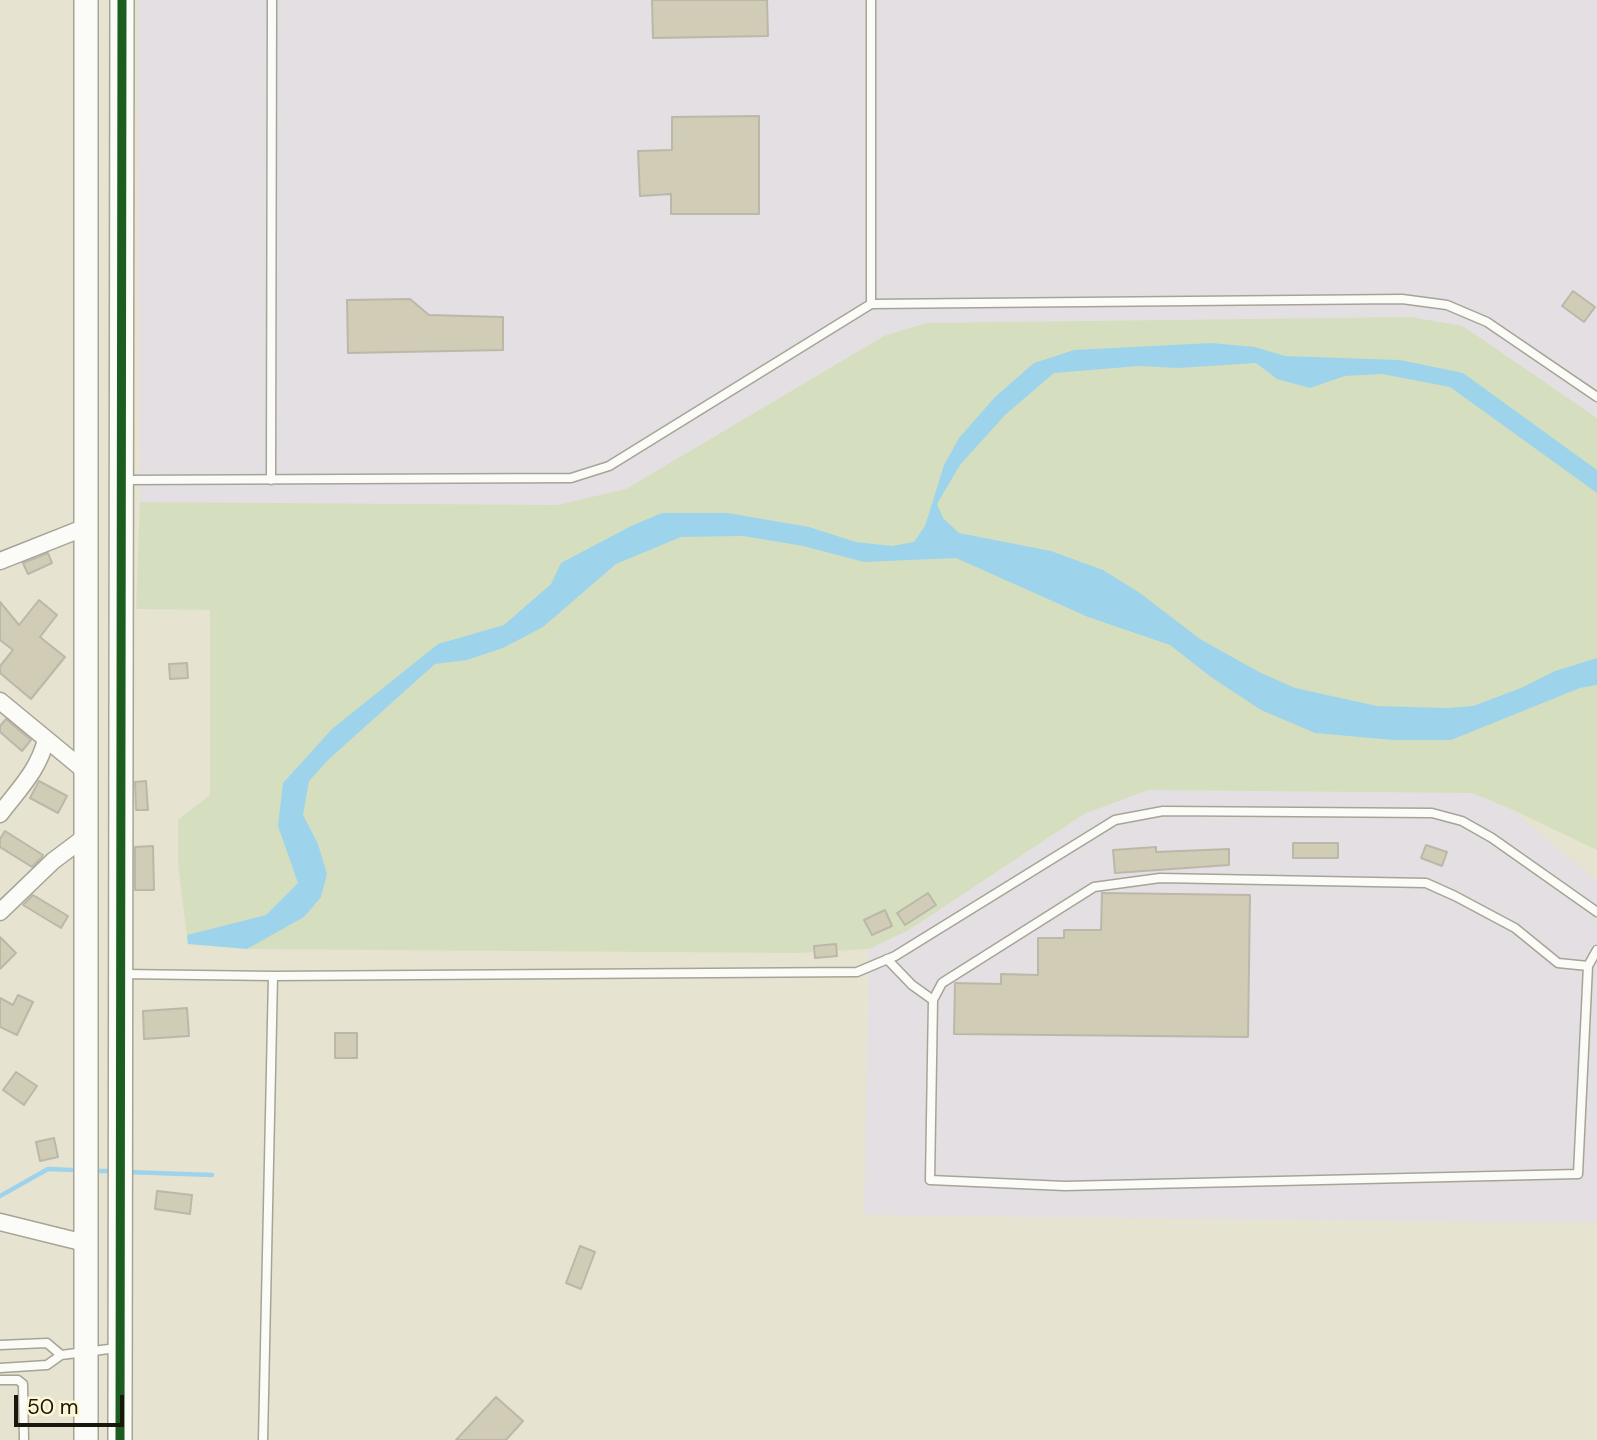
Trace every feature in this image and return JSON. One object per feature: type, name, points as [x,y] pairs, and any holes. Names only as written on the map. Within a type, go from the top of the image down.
[{"type":"street","points":[[86,0],[86,1440]]},
{"type":"street","points":[[120,1440],[122,0]]},
{"type":"street","points":[[87,481],[122,480]]},
{"type":"street","points":[[0,561],[86,527]]},
{"type":"street","points":[[0,701],[85,771],[121,771]]},
{"type":"street","points":[[0,814],[28,780],[42,754],[46,739]]},
{"type":"street","points":[[0,912],[53,861],[85,837]]},
{"type":"street","points":[[85,974],[120,974]]},
{"type":"street","points":[[0,1222],[85,1242]]},
{"type":"lane","points":[[271,480],[272,0]]},
{"type":"lane","points":[[871,0],[871,304]]},
{"type":"lane","points":[[122,480],[571,478],[609,466],[871,304],[1402,299],[1447,305],[1487,322],[1597,397]]},
{"type":"lane","points":[[120,974],[273,976],[857,972],[887,959],[1115,820],[1163,811],[1432,813],[1462,821],[1492,838],[1597,912]]},
{"type":"lane","points":[[1588,965],[1558,962],[1515,928],[1426,883],[1160,878],[1094,887],[942,983],[933,1000],[930,1180],[1065,1186],[1578,1174],[1588,965],[1597,950]]},
{"type":"lane","points":[[887,959],[912,985],[933,1000]]},
{"type":"lane","points":[[263,1440],[273,976]]},
{"type":"lane","points":[[0,1345],[47,1343],[61,1355]]},
{"type":"lane","points":[[0,1368],[47,1365],[61,1355],[120,1348]]},
{"type":"lane","points":[[0,1380],[18,1380],[23,1384],[24,1440]]},
{"type":"shaded area","points":[[138,0],[1597,0],[1597,418],[1463,326],[1410,317],[926,323],[884,336],[626,489],[557,505],[140,502]]},
{"type":"shaded area","points":[[1148,790],[1472,793],[1513,810],[1597,881],[1597,1223],[864,1215],[869,949],[909,930],[1084,814]]},
{"type":"green space","points":[[1410,317],[1463,326],[1597,418],[1597,850],[1472,793],[1148,790],[1084,814],[909,930],[869,949],[798,953],[247,949],[188,944],[178,864],[178,820],[210,795],[210,610],[136,609],[140,502],[557,505],[626,489],[884,336],[926,323]]},
{"type":"water","points":[[1211,343],[1255,347],[1285,356],[1400,360],[1463,373],[1597,470],[1597,493],[1450,387],[1382,374],[1345,376],[1310,388],[1277,379],[1256,363],[1178,368],[1139,366],[1054,373],[1005,415],[960,465],[937,504],[943,518],[959,533],[1051,551],[1103,570],[1140,593],[1200,639],[1259,672],[1295,688],[1377,706],[1473,706],[1521,688],[1555,671],[1597,658],[1597,685],[1580,688],[1451,740],[1393,740],[1315,733],[1261,710],[1211,677],[1170,645],[1088,617],[956,558],[864,562],[803,546],[743,536],[681,537],[616,564],[543,627],[503,648],[467,660],[435,664],[329,759],[309,781],[303,815],[318,844],[327,874],[321,897],[304,917],[247,949],[188,944],[187,935],[266,915],[298,883],[278,826],[283,783],[332,729],[438,644],[504,625],[551,584],[561,563],[631,526],[662,513],[728,513],[809,527],[856,542],[892,546],[914,542],[925,526],[944,465],[959,438],[995,397],[1034,363],[1074,350]]},
{"type":"building","points":[[652,0],[767,0],[768,36],[653,38]]},
{"type":"building","points":[[759,116],[759,214],[671,214],[671,194],[640,196],[638,151],[672,150],[672,117]]},
{"type":"building","points":[[1573,291],[1595,307],[1584,322],[1562,306]]},
{"type":"building","points":[[410,299],[429,315],[503,317],[503,350],[348,353],[347,300]]},
{"type":"building","points":[[48,553],[52,563],[28,574],[23,563]]},
{"type":"building","points":[[39,600],[57,615],[40,637],[65,657],[31,699],[0,673],[0,666],[13,650],[0,640],[0,602],[19,625]]},
{"type":"building","points":[[187,663],[188,678],[170,679],[169,664]]},
{"type":"building","points":[[6,719],[31,740],[22,751],[0,732],[0,726]]},
{"type":"building","points":[[39,781],[67,796],[58,813],[30,798]]},
{"type":"building","points":[[146,781],[148,810],[136,810],[135,782]]},
{"type":"building","points":[[5,831],[43,855],[42,857],[32,867],[0,847],[0,839]]},
{"type":"building","points":[[1293,843],[1338,843],[1338,858],[1293,858]]},
{"type":"building","points":[[1426,845],[1447,852],[1442,866],[1421,858]]},
{"type":"building","points":[[153,846],[154,890],[135,890],[135,847]]},
{"type":"building","points":[[1156,847],[1156,852],[1229,849],[1229,865],[1115,873],[1113,850]]},
{"type":"building","points":[[928,893],[936,905],[905,925],[897,913]]},
{"type":"building","points":[[1102,893],[1250,895],[1248,1037],[954,1034],[955,983],[1001,984],[1001,974],[1038,975],[1038,938],[1064,938],[1064,930],[1101,930]]},
{"type":"building","points":[[33,895],[68,916],[61,928],[23,905]]},
{"type":"building","points":[[885,910],[892,926],[872,935],[864,920]]},
{"type":"building","points":[[0,937],[16,953],[0,969]]},
{"type":"building","points":[[836,944],[837,956],[815,958],[814,946]]},
{"type":"building","points":[[18,995],[33,1002],[17,1035],[0,1027],[0,998],[13,1005]]},
{"type":"building","points":[[187,1008],[189,1036],[144,1039],[143,1011]]},
{"type":"building","points":[[335,1033],[357,1033],[357,1058],[335,1058]]},
{"type":"building","points":[[16,1072],[37,1086],[24,1105],[3,1090]]},
{"type":"building","points":[[54,1138],[58,1157],[40,1161],[36,1142]]},
{"type":"building","points":[[157,1191],[192,1195],[190,1214],[155,1209]]},
{"type":"building","points":[[580,1246],[595,1252],[581,1289],[566,1283]]},
{"type":"building","points":[[496,1397],[523,1421],[506,1440],[456,1440]]},
{"type":"waterway","points":[[0,1196],[48,1169],[72,1170]]},
{"type":"waterway","points":[[98,1171],[115,1171]]},
{"type":"waterway","points":[[127,1172],[212,1175]]},
{"type":"cycle path","points":[[120,1440],[122,0]]}]
